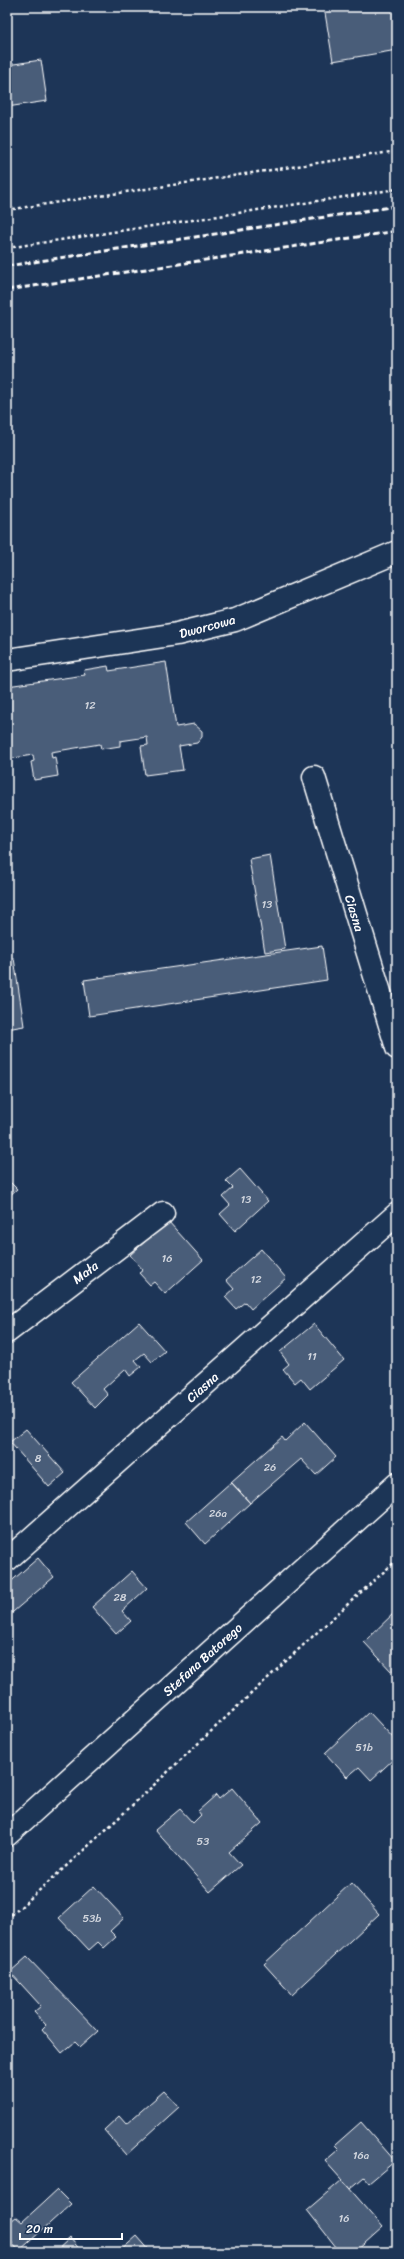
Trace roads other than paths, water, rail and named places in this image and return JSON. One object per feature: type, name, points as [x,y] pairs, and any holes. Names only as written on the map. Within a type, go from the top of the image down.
[{"type":"street","name":"Dworcowa","points":[[7,660],[177,634],[234,620],[397,552]]},
{"type":"street","name":"Ciasna","points":[[314,777],[397,1048]]},
{"type":"street","name":"Mała","points":[[7,1332],[163,1213]]},
{"type":"street","name":"Ciasna","points":[[7,1560],[397,1214]]},
{"type":"street","name":"Stefana Batorego","points":[[7,1835],[397,1484]]},
{"type":"railway","points":[[7,266],[397,206]]},
{"type":"railway","points":[[7,290],[397,231]]}]
